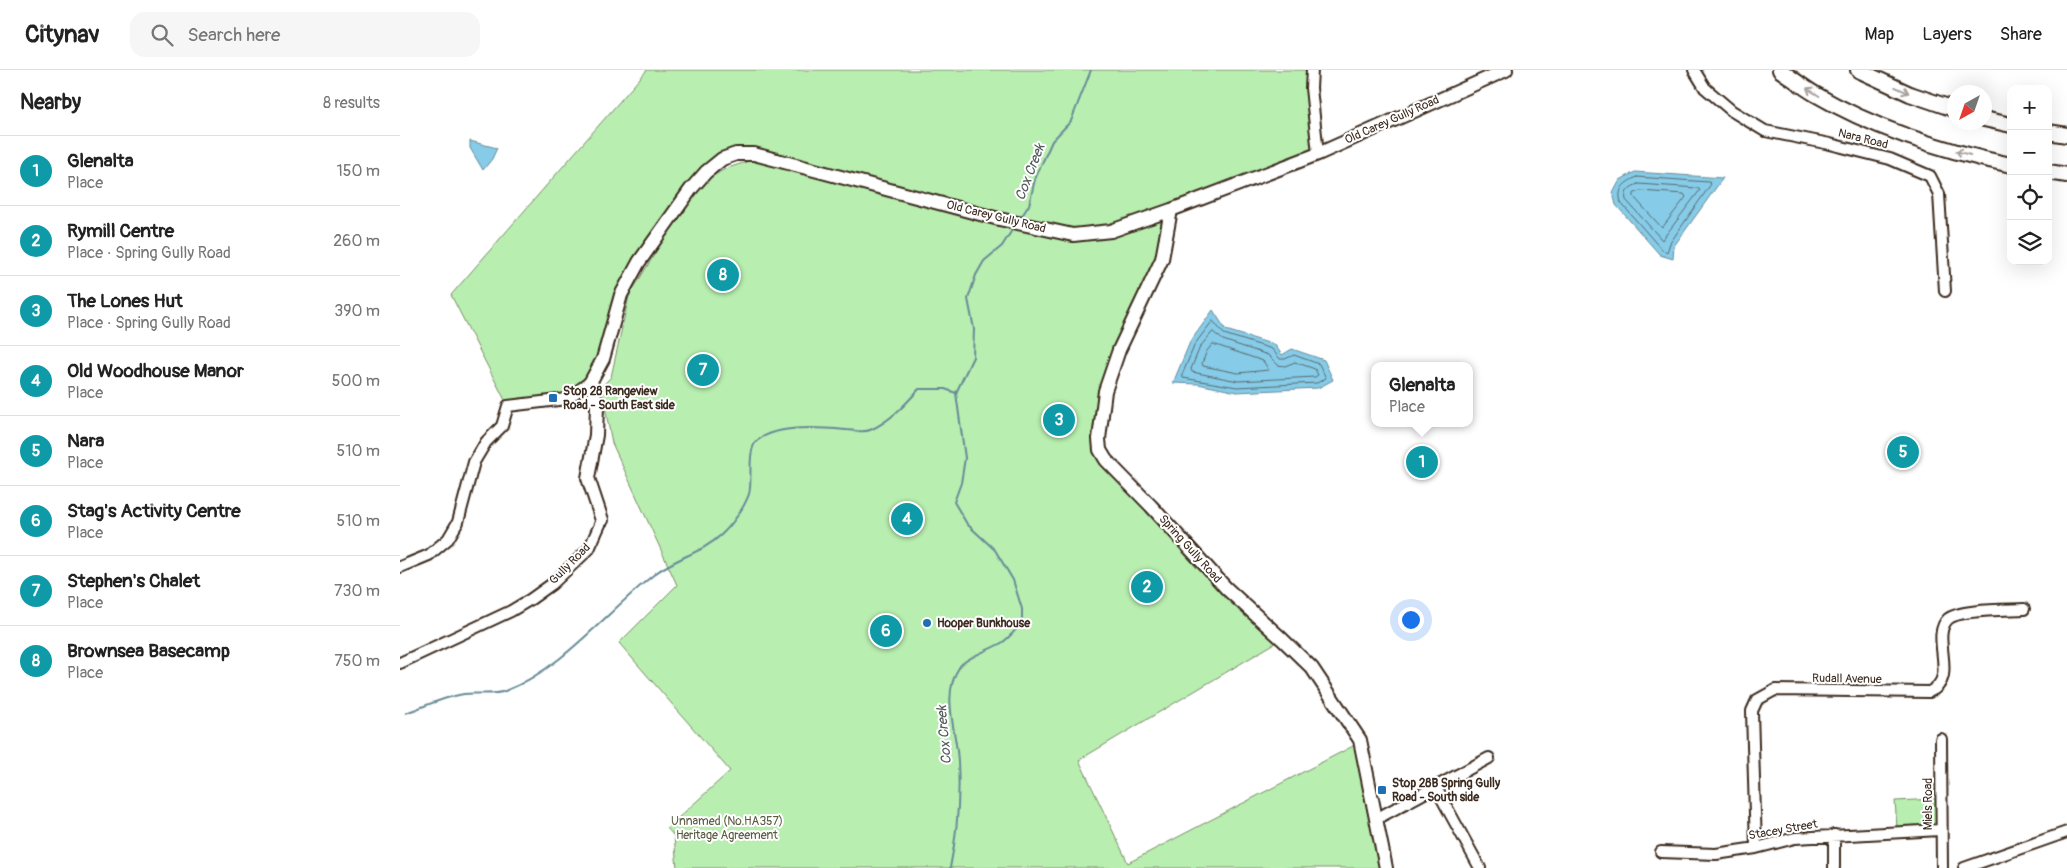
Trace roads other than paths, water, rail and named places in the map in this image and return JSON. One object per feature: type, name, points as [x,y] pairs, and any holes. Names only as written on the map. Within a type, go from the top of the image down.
[{"type":"highway","points":[[1780,70],[1816,94],[1855,114],[1907,136],[1942,148],[2007,164]]},
{"type":"highway","points":[[1858,70],[1910,94],[1947,107]]},
{"type":"highway","points":[[1992,121],[2007,124]]},
{"type":"highway","points":[[2052,133],[2067,136]]},
{"type":"highway","points":[[2052,173],[2067,175]]},
{"type":"main road","name":"Old Carey Gully Road","points":[[591,381],[603,359],[621,295],[639,262],[691,189],[706,172],[722,159],[736,154],[754,154],[1017,223],[1072,235],[1111,231],[1318,154],[1506,70]]},
{"type":"main road","name":"Spring Gully Road","points":[[1171,210],[1162,259],[1119,350],[1105,391],[1099,440],[1100,450],[1106,460],[1226,588],[1312,668],[1360,740],[1386,868]]},
{"type":"main road","name":"Gully Road","points":[[591,381],[597,406],[596,435],[588,478],[602,520]]},
{"type":"street","points":[[1312,70],[1311,88],[1318,154]]},
{"type":"street","name":"Nara Road","points":[[1694,70],[1705,88],[1732,112],[1765,131],[1830,144],[1890,159],[1930,176],[1939,194],[1945,291]]},
{"type":"street","points":[[400,567],[429,555],[448,539],[458,522],[474,462],[486,442],[502,426],[508,406],[567,399],[591,381]]},
{"type":"street","name":"Gully Road","points":[[400,663],[510,611],[538,594],[552,584],[589,549],[602,520]]},
{"type":"street","name":"Rudall Avenue","points":[[1756,848],[1752,711],[1757,700],[1774,690],[1929,692],[1937,689],[1943,679],[1942,628],[1948,618],[1966,612],[2024,609]]},
{"type":"street","name":"Miels Road","points":[[1941,739],[1940,830],[1942,868]]},
{"type":"street","points":[[1376,819],[1489,758]]},
{"type":"street","points":[[1435,786],[1480,868]]},
{"type":"street","name":"Stacey Street","points":[[1661,852],[1716,854],[1756,848],[1795,838],[1940,830]]},
{"type":"street","points":[[1964,868],[2067,832]]},
{"type":"street","points":[[1834,835],[1834,868]]},
{"type":"water","points":[[470,141],[497,148],[492,159],[483,170],[470,148]]},
{"type":"water","points":[[1635,172],[1723,178],[1674,246],[1673,259],[1660,255],[1616,205],[1613,193],[1620,180]]},
{"type":"water","points":[[1213,310],[1226,330],[1275,345],[1282,355],[1292,349],[1324,360],[1333,380],[1318,388],[1237,392],[1198,384],[1173,383],[1190,342]]},
{"type":"waterway","name":"Cox Creek","points":[[1020,219],[1029,205],[1035,179],[1052,141],[1071,121],[1091,70]]},
{"type":"waterway","name":"Cox Creek","points":[[950,868],[956,829],[959,789],[957,750],[950,701],[954,677],[963,663],[1003,642],[1022,623],[1022,609],[1013,580],[995,550],[967,524],[954,502],[961,483],[965,458],[956,393],[973,357],[974,329],[968,299],[976,275],[984,261],[1002,246],[1014,227]]},
{"type":"waterway","points":[[406,713],[457,695],[490,694],[505,691],[526,681],[566,654],[656,573],[714,541],[733,521],[747,499],[750,489],[752,450],[758,440],[777,431],[801,428],[868,431],[890,418],[919,389],[945,389],[956,393]]},
{"type":"place","name":"Brownsea Basecamp","points":[[723,275]]},
{"type":"place","name":"Stephen's Chalet","points":[[703,370]]},
{"type":"place","name":"Stop 28 Rangeview Road - South East side","points":[[553,398]]},
{"type":"place","name":"The Lones Hut","points":[[1059,420]]},
{"type":"place","name":"Nara","points":[[1903,452]]},
{"type":"place","name":"Glenalta","points":[[1422,462]]},
{"type":"place","name":"Old Woodhouse Manor","points":[[907,519]]},
{"type":"place","name":"Rymill Centre","points":[[1147,587]]},
{"type":"place","name":"Hooper Bunkhouse","points":[[927,623]]},
{"type":"place","name":"Stag's Activity Centre","points":[[886,631]]},
{"type":"place","name":"Stop 28B Spring Gully Road - South side","points":[[1382,790]]},
{"type":"park label","name":"Unnamed (No.HA357) Heritage Agreement","points":[[727,828]]}]
